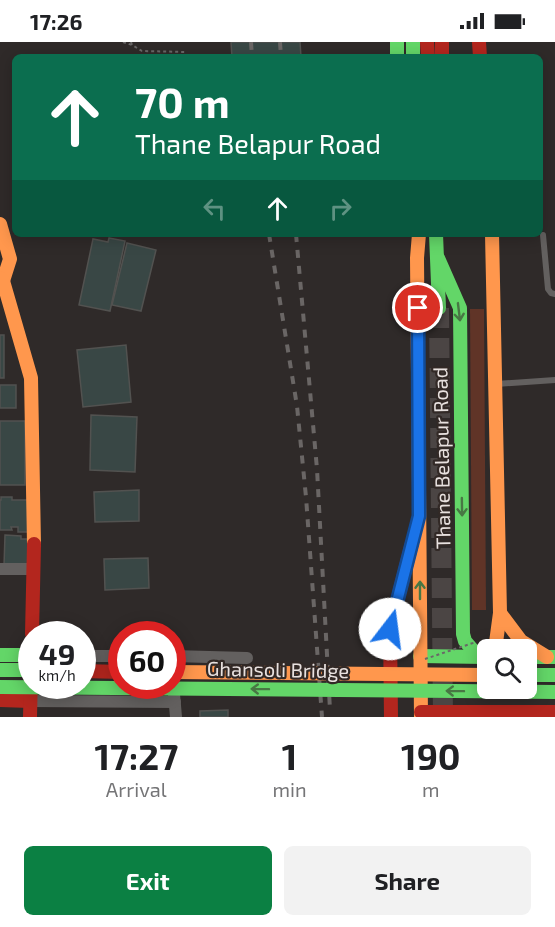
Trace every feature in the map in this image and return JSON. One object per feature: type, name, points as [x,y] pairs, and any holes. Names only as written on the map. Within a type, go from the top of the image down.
[{"type":"main road","points":[[0,224],[5,260],[1,280],[31,378],[34,569],[32,621]]},
{"type":"main road","points":[[411,237],[417,258]]},
{"type":"main road","points":[[417,258],[418,237]]},
{"type":"main road","points":[[436,237],[439,308]]},
{"type":"main road","points":[[438,258],[442,237]]},
{"type":"main road","points":[[492,237],[500,613],[496,639]]},
{"type":"main road","name":"Thane Belapur Road","points":[[417,258],[421,714]]},
{"type":"main road","name":"Thane Belapur Road","points":[[438,258],[460,308],[463,634],[471,649],[477,652]]},
{"type":"main road","points":[[391,717],[390,629],[419,516]]},
{"type":"main road","points":[[500,613],[521,641],[551,657]]},
{"type":"main road","points":[[0,655],[18,655]]},
{"type":"main road","points":[[420,656],[477,656]]},
{"type":"main road","points":[[0,670],[18,670]]},
{"type":"main road","name":"Ghansoli Bridge","points":[[186,672],[477,675]]},
{"type":"main road","points":[[537,675],[555,675]]},
{"type":"main road","name":"Ghansoli Bridge","points":[[0,687],[555,692]]},
{"type":"main road","points":[[492,714],[493,699]]},
{"type":"main road","points":[[0,700],[30,709]]},
{"type":"main road","points":[[421,714],[555,712]]},
{"type":"street","points":[[0,568],[34,569]]},
{"type":"street","points":[[186,656],[247,658]]},
{"type":"street","points":[[175,699],[176,717]]},
{"type":"street","points":[[30,709],[175,702]]},
{"type":"lane","points":[[543,235],[548,289],[555,294]]},
{"type":"lane","points":[[496,384],[555,380]]},
{"type":"path","points":[[123,42],[131,43],[142,51],[186,52]]},
{"type":"shaded area","points":[[470,309],[484,309],[486,610],[472,610]]},
{"type":"building","points":[[231,42],[300,42],[301,54],[232,54]]},
{"type":"building","points":[[109,238],[125,241],[110,311],[79,305],[93,239],[108,242]]},
{"type":"building","points":[[127,243],[156,250],[141,311],[112,305]]},
{"type":"building","points":[[0,335],[4,335],[4,378],[0,378]]},
{"type":"building","points":[[126,345],[131,402],[83,407],[77,350]]},
{"type":"building","points":[[0,385],[16,385],[16,408],[0,408]]},
{"type":"building","points":[[91,415],[137,417],[135,472],[90,470]]},
{"type":"building","points":[[0,421],[25,421],[25,485],[0,485]]},
{"type":"building","points":[[139,490],[139,521],[95,522],[94,492]]},
{"type":"building","points":[[1,497],[12,497],[12,500],[30,500],[30,532],[18,532],[18,527],[11,527],[12,530],[0,530]]},
{"type":"building","points":[[5,535],[29,539],[29,566],[4,566]]},
{"type":"building","points":[[148,558],[149,588],[105,590],[104,559]]},
{"type":"building","points":[[228,710],[228,717],[200,717],[200,711]]},
{"type":"tunnel","points":[[439,308],[443,717]]},
{"type":"railway","points":[[251,42],[252,54]]},
{"type":"railway","points":[[280,42],[281,54]]},
{"type":"railway","points":[[269,237],[297,406],[322,717]]},
{"type":"railway","points":[[296,237],[317,469],[330,710]]},
{"type":"traffic: fast","points":[[397,42],[397,54]]},
{"type":"traffic: fast","points":[[413,42],[413,54]]},
{"type":"traffic: fast","points":[[436,237],[439,308]]},
{"type":"traffic: fast","points":[[438,258],[460,308],[463,634],[465,641],[477,655]]},
{"type":"traffic: fast","points":[[0,655],[18,655]]},
{"type":"traffic: fast","points":[[420,656],[477,657]]},
{"type":"traffic: fast","points":[[537,657],[555,657]]},
{"type":"traffic: fast","points":[[0,670],[18,670]]},
{"type":"traffic: fast","points":[[537,675],[555,675]]},
{"type":"traffic: fast","points":[[0,687],[555,692]]},
{"type":"traffic: slow","points":[[0,224],[10,259],[3,281]]},
{"type":"traffic: slow","points":[[419,237],[417,258],[421,717]]},
{"type":"traffic: slow","points":[[492,237],[500,613],[496,639]]},
{"type":"traffic: slow","points":[[0,278],[3,281],[31,378],[34,544]]},
{"type":"traffic: slow","points":[[500,613],[521,641],[547,657]]},
{"type":"traffic: slow","points":[[186,672],[477,675]]},
{"type":"traffic: jam","points":[[427,42],[428,54]]},
{"type":"traffic: jam","points":[[442,42],[442,54]]},
{"type":"traffic: jam","points":[[479,42],[480,54]]},
{"type":"traffic: jam","points":[[391,717],[390,629],[412,543]]},
{"type":"traffic: jam","points":[[32,621],[34,544]]},
{"type":"traffic: jam","points":[[96,671],[108,672]]},
{"type":"traffic: jam","points":[[30,699],[30,717]]},
{"type":"traffic: jam","points":[[0,700],[30,701]]},
{"type":"traffic: jam","points":[[421,712],[555,712]]},
{"type":"route","points":[[390,629],[419,516],[418,308]]}]
